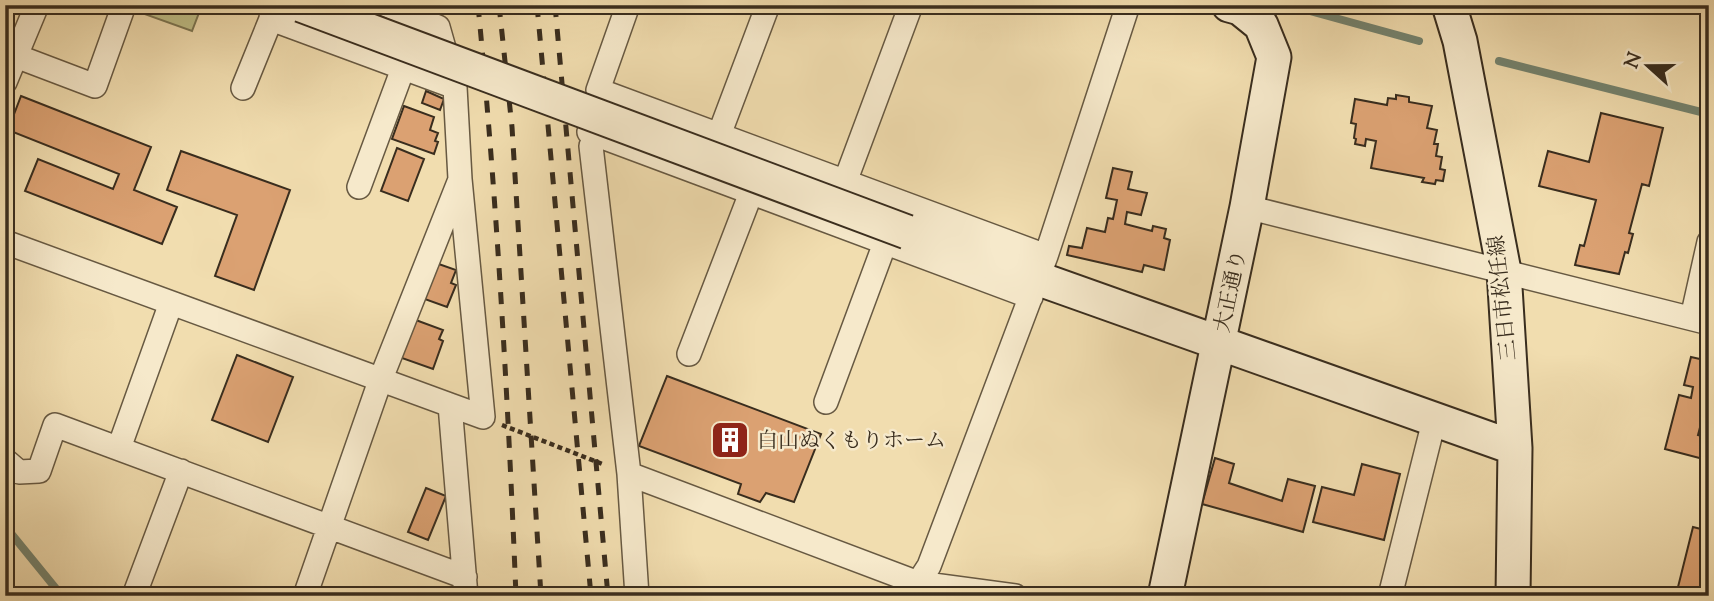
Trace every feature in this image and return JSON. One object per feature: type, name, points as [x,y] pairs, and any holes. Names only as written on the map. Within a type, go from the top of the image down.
[{"type":"street","points":[[5,82],[37,5]]},
{"type":"street","points":[[16,57],[95,86],[124,5]]},
{"type":"street","points":[[301,5],[896,237]]},
{"type":"street","points":[[7,249],[170,303],[483,417],[460,179],[455,87],[438,27],[386,5]]},
{"type":"street","points":[[628,5],[598,90],[845,182],[1038,277]]},
{"type":"street","points":[[719,135],[768,5]]},
{"type":"street","points":[[845,182],[911,5]]},
{"type":"street","points":[[916,589],[929,566],[1038,277],[1128,5]]},
{"type":"street","name":"大正通り","points":[[1166,596],[1247,207],[1274,57],[1261,25],[1240,8],[1229,5]]},
{"type":"street","name":"三日市松任線","points":[[1449,5],[1460,41],[1504,271],[1514,448],[1513,596]]},
{"type":"street","points":[[243,88],[272,12],[455,87]]},
{"type":"street","points":[[359,187],[420,19]]},
{"type":"street","points":[[605,93],[589,132],[777,203],[1038,277],[1514,448]]},
{"type":"street","points":[[591,146],[629,474],[637,596]]},
{"type":"street","points":[[777,203],[792,162]]},
{"type":"street","points":[[305,596],[380,381],[460,179]]},
{"type":"street","points":[[689,354],[751,194]]},
{"type":"street","points":[[1247,207],[1700,321],[1709,242]]},
{"type":"street","points":[[826,402],[896,237]]},
{"type":"street","points":[[119,449],[170,303]]},
{"type":"street","points":[[5,460],[19,472],[39,471],[55,425],[331,526],[465,587],[450,405]]},
{"type":"street","points":[[1390,596],[1434,421]]},
{"type":"street","points":[[134,596],[181,471]]},
{"type":"street","points":[[629,474],[916,589],[1015,596]]},
{"type":"path","points":[[483,417],[629,474]]},
{"type":"green space","points":[[138,5],[202,5],[192,31],[136,11]]},
{"type":"building","points":[[426,91],[444,99],[440,110],[422,103]]},
{"type":"building","points":[[1396,95],[1409,97],[1409,102],[1432,106],[1427,128],[1437,130],[1434,144],[1438,144],[1436,156],[1442,157],[1440,169],[1445,170],[1443,181],[1436,180],[1435,184],[1422,182],[1424,178],[1371,168],[1376,141],[1366,139],[1365,146],[1355,144],[1356,124],[1351,123],[1355,99],[1387,105],[1388,98],[1396,99]]},
{"type":"building","points":[[21,96],[151,147],[134,190],[177,207],[162,244],[25,191],[38,159],[113,189],[119,174],[8,130]]},
{"type":"building","points":[[404,106],[434,117],[430,130],[438,133],[435,141],[438,142],[434,154],[392,139]]},
{"type":"building","points":[[1601,113],[1663,128],[1649,186],[1642,184],[1629,233],[1633,234],[1619,274],[1575,265],[1580,245],[1584,246],[1596,200],[1539,186],[1548,151],[1589,162]]},
{"type":"building","points":[[397,148],[424,159],[408,201],[381,191]]},
{"type":"building","points":[[181,151],[290,190],[254,290],[215,276],[237,215],[167,190]]},
{"type":"building","points":[[1113,168],[1132,172],[1128,189],[1147,193],[1141,215],[1127,212],[1125,224],[1152,231],[1153,226],[1166,229],[1164,238],[1170,240],[1164,270],[1144,265],[1142,272],[1067,255],[1069,246],[1082,248],[1087,228],[1105,232],[1108,218],[1113,219],[1117,200],[1106,198]]},
{"type":"building","points":[[433,262],[456,270],[451,283],[456,285],[447,307],[419,297]]},
{"type":"building","points":[[413,319],[443,330],[439,339],[443,341],[433,369],[399,357]]},
{"type":"building","points":[[237,355],[293,377],[268,442],[212,420]]},
{"type":"building","points":[[1691,357],[1709,361],[1709,414],[1704,412],[1698,435],[1709,438],[1707,460],[1665,449],[1679,395],[1691,398],[1693,387],[1684,385]]},
{"type":"building","name":"白山ぬくもりホーム","points":[[667,376],[821,434],[794,502],[766,493],[760,502],[738,494],[741,484],[639,446]]},
{"type":"building","points":[[1215,458],[1234,464],[1229,483],[1282,501],[1288,479],[1315,486],[1303,532],[1202,504]]},
{"type":"building","points":[[1362,464],[1400,474],[1384,540],[1313,522],[1322,487],[1354,495]]},
{"type":"building","points":[[426,488],[446,496],[428,540],[408,532]]},
{"type":"building","points":[[1693,527],[1709,531],[1709,596],[1680,596],[1681,592],[1677,591]]},
{"type":"waterway","points":[[1288,5],[1419,41]]},
{"type":"waterway","points":[[1499,61],[1709,114]]},
{"type":"waterway","points":[[5,526],[62,596]]},
{"type":"railway","points":[[478,5],[501,300],[516,596]]},
{"type":"railway","points":[[499,5],[512,127],[541,596]]},
{"type":"railway","points":[[537,5],[591,596]]},
{"type":"railway","points":[[555,5],[608,596]]},
{"type":"place","name":"白山ぬくもりホーム","points":[[730,440]]}]
